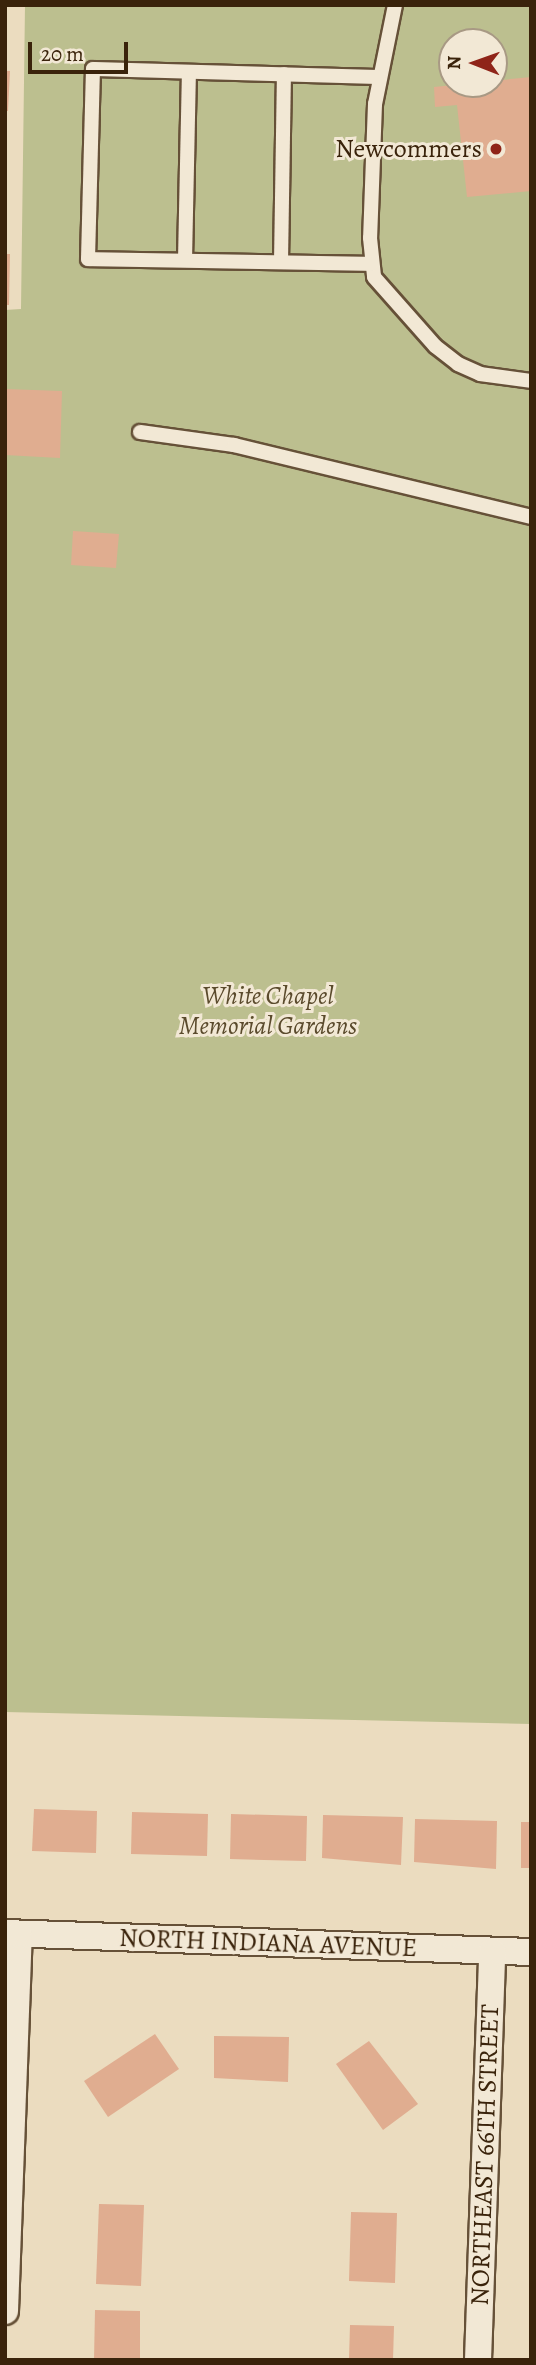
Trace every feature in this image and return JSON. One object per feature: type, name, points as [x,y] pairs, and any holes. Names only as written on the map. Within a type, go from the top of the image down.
[{"type":"street","name":"NORTH INDIANA AVENUE","points":[[12,1933],[531,1952]]},
{"type":"street","points":[[5,2311],[12,1933]]},
{"type":"street","name":"NORTHEAST 66TH STREET","points":[[478,2360],[492,1951]]},
{"type":"lane","points":[[395,5],[379,76],[371,264],[381,287],[408,318],[458,364],[480,374],[531,381]]},
{"type":"lane","points":[[371,264],[88,259],[93,69],[379,76]]},
{"type":"lane","points":[[186,260],[189,72]]},
{"type":"lane","points":[[281,262],[284,74]]},
{"type":"lane","points":[[140,432],[234,445],[531,517]]},
{"type":"green space","name":"White Chapel Memorial Gardens","points":[[25,5],[531,5],[531,1724],[5,1712],[5,310],[21,309]]},
{"type":"building","points":[[5,71],[10,71],[8,111],[5,111]]},
{"type":"building","name":"Newcommers","points":[[531,77],[531,191],[467,197],[457,105],[435,107],[434,87],[438,87],[438,98],[508,98],[508,79]]},
{"type":"building","points":[[5,254],[10,254],[9,305],[5,305]]},
{"type":"building","points":[[5,389],[62,391],[60,458],[5,455]]},
{"type":"building","points":[[73,531],[119,534],[116,568],[71,565]]},
{"type":"building","points":[[34,1809],[97,1811],[96,1853],[32,1851]]},
{"type":"building","points":[[132,1812],[208,1814],[207,1856],[131,1854]]},
{"type":"building","points":[[231,1814],[307,1816],[306,1861],[230,1859]]},
{"type":"building","points":[[323,1815],[403,1817],[401,1865],[322,1858]]},
{"type":"building","points":[[415,1819],[497,1821],[496,1869],[414,1862]]},
{"type":"building","points":[[521,1822],[531,1822],[531,1868],[521,1868]]},
{"type":"building","points":[[155,2034],[179,2069],[108,2117],[84,2081]]},
{"type":"building","points":[[214,2036],[289,2037],[288,2082],[214,2078]]},
{"type":"building","points":[[369,2041],[418,2104],[383,2130],[336,2064]]},
{"type":"building","points":[[99,2204],[144,2205],[141,2286],[96,2284]]},
{"type":"building","points":[[351,2212],[397,2213],[395,2283],[349,2281]]},
{"type":"building","points":[[95,2310],[140,2311],[140,2360],[94,2360]]},
{"type":"building","points":[[350,2325],[394,2326],[393,2360],[349,2360]]},
{"type":"place","name":"Newcommers","points":[[496,149]]}]
